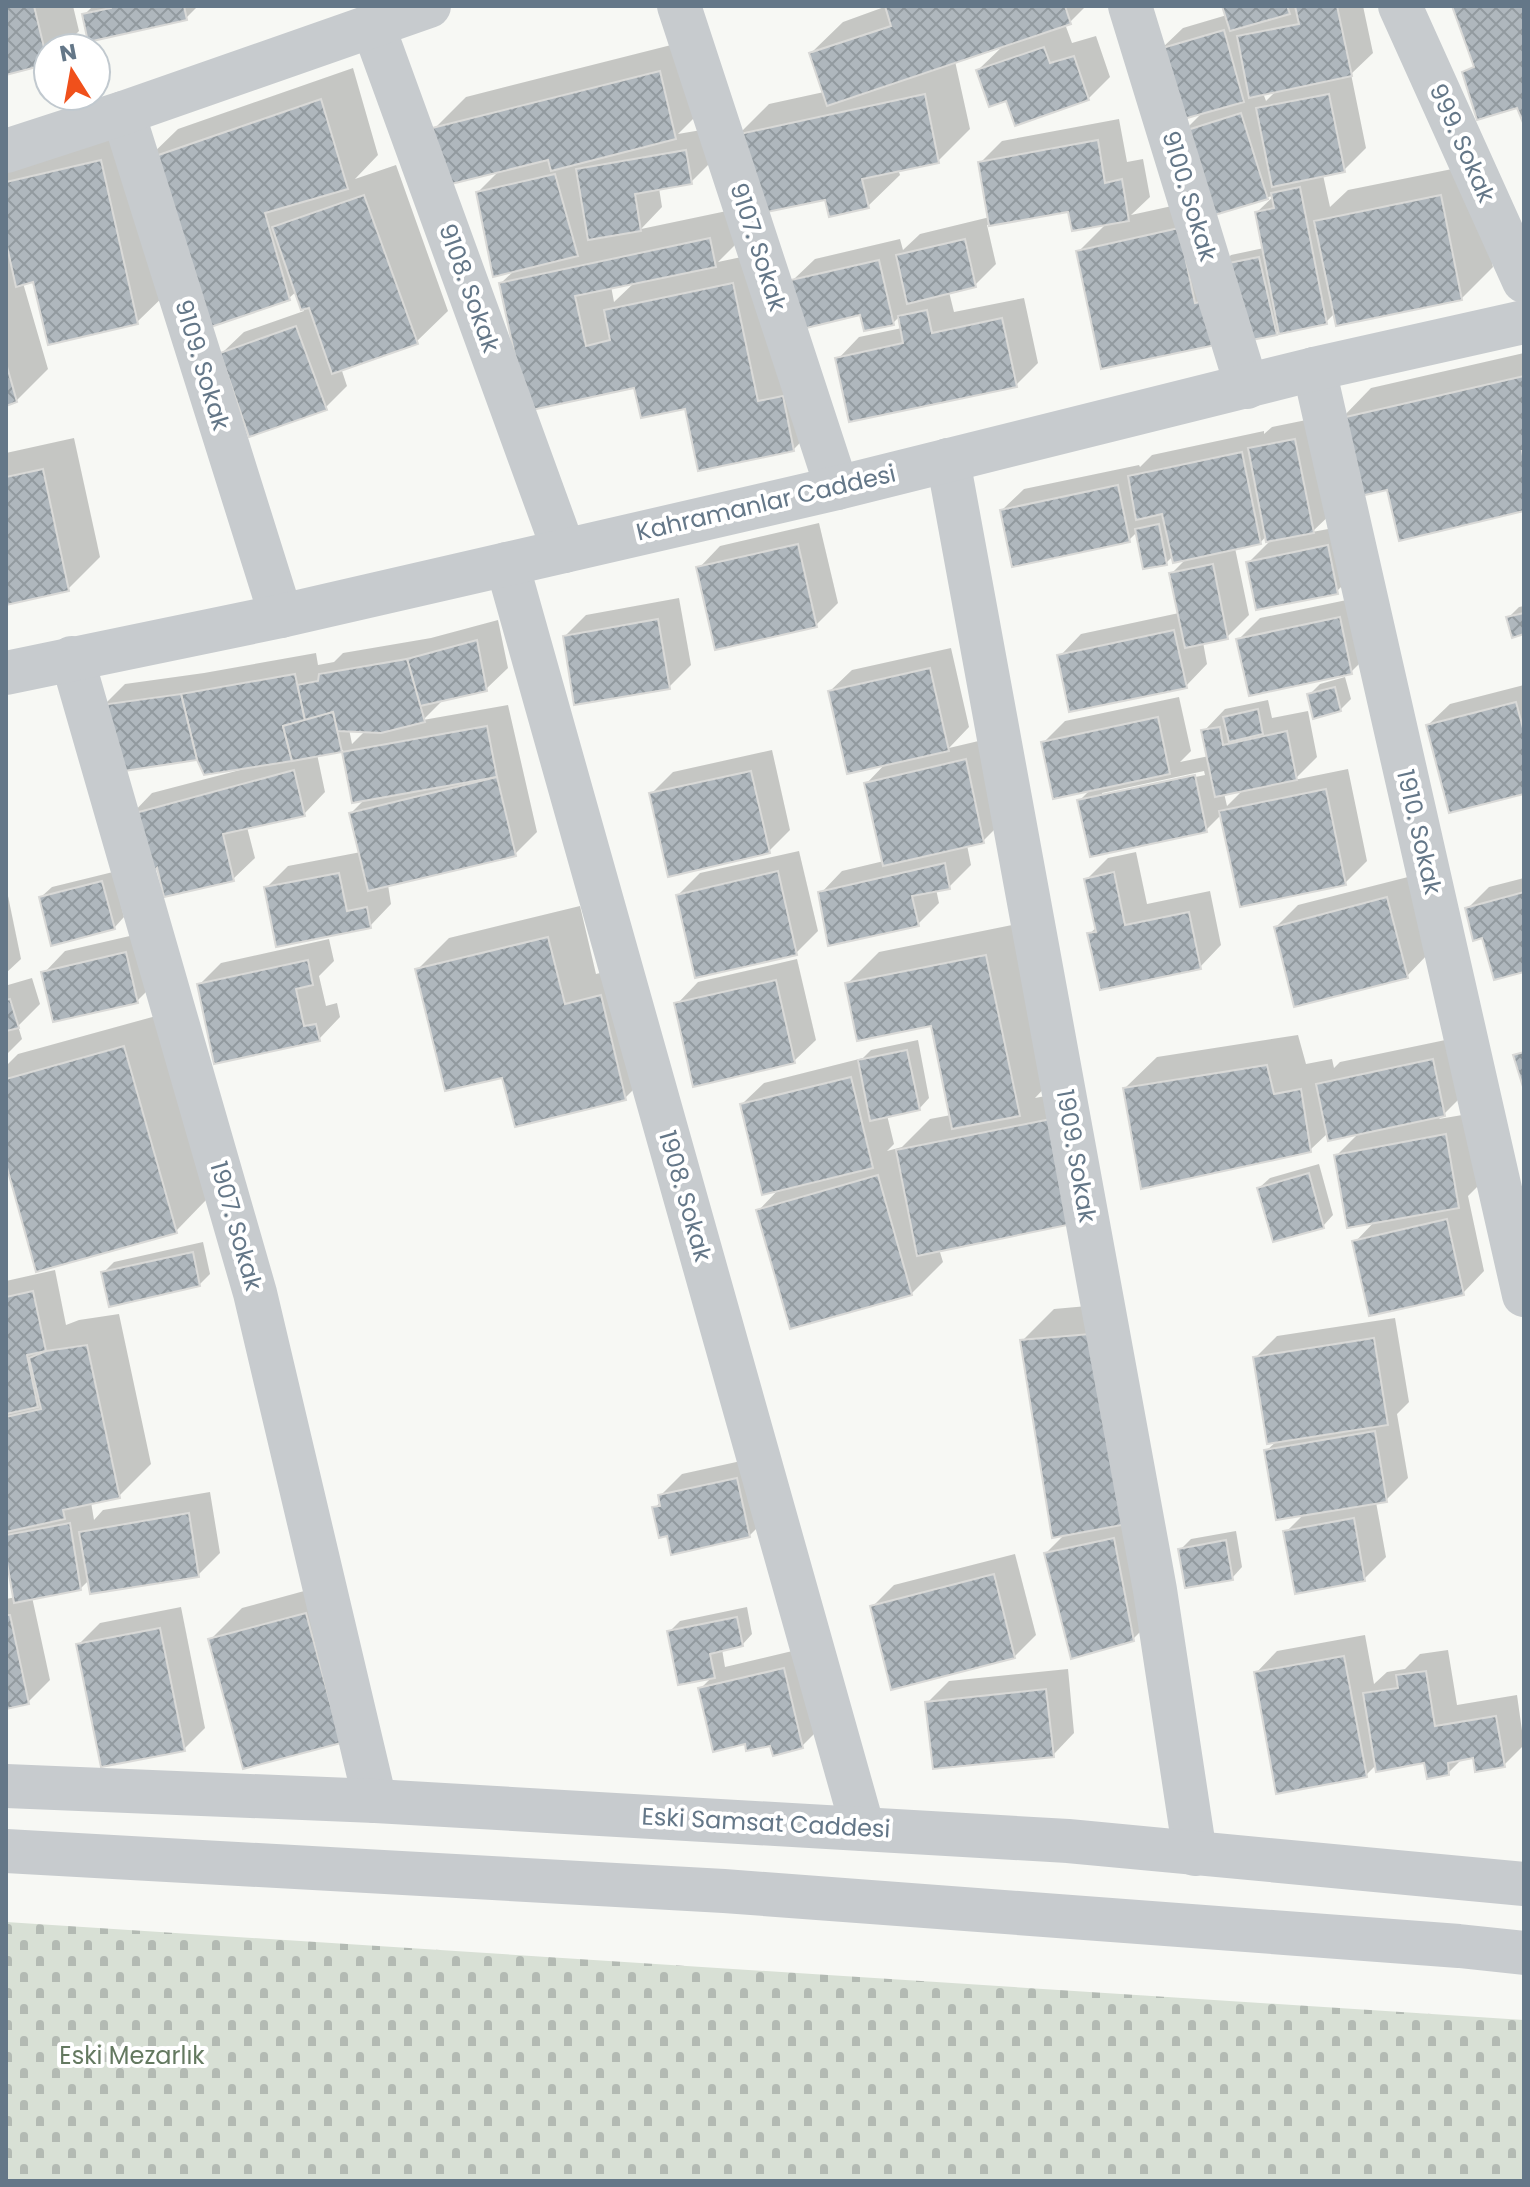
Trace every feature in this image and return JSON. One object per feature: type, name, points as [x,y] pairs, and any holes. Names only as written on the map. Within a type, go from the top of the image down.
[{"type":"street","points":[[6,151],[429,6]]},
{"type":"street","name":"9107. Sokak","points":[[679,6],[837,488]]},
{"type":"street","name":"9100. Sokak","points":[[1130,6],[1247,387]]},
{"type":"street","name":"999. Sokak","points":[[1400,6],[1524,281]]},
{"type":"street","name":"9108. Sokak","points":[[373,26],[564,551]]},
{"type":"street","name":"9109. Sokak","points":[[123,113],[281,616]]},
{"type":"street","name":"Kahramanlar Caddesi","points":[[6,673],[281,616],[837,488],[1314,369],[1524,322]]},
{"type":"street","name":"1910. Sokak","points":[[1314,369],[1524,1295]]},
{"type":"street","name":"1909. Sokak","points":[[948,460],[1155,1590],[1195,1854]]},
{"type":"street","name":"1908. Sokak","points":[[507,564],[863,1829]]},
{"type":"street","name":"1907. Sokak","points":[[72,658],[255,1293],[375,1801]]},
{"type":"street","name":"Eski Samsat Caddesi","points":[[6,1786],[375,1801],[1068,1841],[1524,1884]]},
{"type":"street","points":[[6,1851],[724,1891],[1524,1953]]},
{"type":"green space","name":"Eski Mezarlık","points":[[6,1922],[1524,2020],[1524,2181],[6,2181]]},
{"type":"building","points":[[6,6],[34,6],[40,32],[32,32],[32,68],[6,75]]},
{"type":"building","points":[[184,6],[187,20],[112,37],[112,32],[86,32],[82,14],[111,8]]},
{"type":"building","points":[[885,6],[1065,6],[1071,24],[827,106],[809,53],[891,26]]},
{"type":"building","points":[[1222,6],[1287,6],[1290,14],[1230,31]]},
{"type":"building","points":[[1295,6],[1337,6],[1352,76],[1249,98],[1237,36],[1299,24]]},
{"type":"building","points":[[1452,6],[1524,6],[1524,125],[1517,108],[1477,120],[1462,72],[1474,67]]},
{"type":"building","points":[[1224,30],[1244,102],[1180,120],[1159,49]]},
{"type":"building","points":[[1044,47],[1050,63],[1074,56],[1089,100],[1015,126],[1006,101],[989,107],[976,70]]},
{"type":"building","points":[[660,71],[676,139],[551,171],[548,160],[447,185],[432,128]]},
{"type":"building","points":[[925,94],[939,163],[862,179],[869,208],[829,217],[825,200],[752,215],[735,135]]},
{"type":"building","points":[[1329,94],[1345,172],[1272,187],[1256,108]]},
{"type":"building","points":[[321,99],[348,189],[265,213],[290,300],[199,331],[144,160]]},
{"type":"building","points":[[1241,113],[1268,199],[1208,217],[1181,132]]},
{"type":"building","points":[[1098,140],[1105,183],[1122,179],[1129,221],[1072,231],[1068,212],[989,226],[978,162]]},
{"type":"building","points":[[686,150],[692,184],[635,194],[641,231],[588,240],[576,169]]},
{"type":"building","points":[[101,160],[138,324],[48,345],[33,282],[16,287],[6,242],[6,182]]},
{"type":"building","points":[[555,174],[578,256],[493,277],[476,192]]},
{"type":"building","points":[[1300,187],[1327,324],[1279,334],[1255,212],[1274,208],[1271,193]]},
{"type":"building","points":[[364,195],[418,344],[332,374],[309,308],[301,310],[272,227]]},
{"type":"building","points":[[1441,195],[1462,300],[1336,326],[1314,221]]},
{"type":"building","points":[[1179,228],[1195,303],[1211,300],[1220,344],[1101,369],[1076,251]]},
{"type":"building","points":[[710,238],[716,267],[575,296],[586,346],[610,340],[604,310],[733,283],[758,401],[783,396],[794,451],[698,471],[685,409],[641,418],[634,388],[527,411],[499,283]]},
{"type":"building","points":[[965,239],[976,287],[907,304],[896,255]]},
{"type":"building","points":[[1259,257],[1277,335],[1236,343],[1219,265]]},
{"type":"building","points":[[879,260],[894,325],[864,331],[860,315],[802,329],[791,280]]},
{"type":"building","points":[[927,310],[932,333],[1002,318],[1017,387],[849,422],[835,358],[903,343],[898,316]]},
{"type":"building","points":[[296,326],[327,410],[249,437],[220,353]]},
{"type":"building","points":[[6,363],[17,402],[6,406]]},
{"type":"building","points":[[1524,376],[1524,511],[1399,541],[1387,490],[1356,497],[1337,419]]},
{"type":"building","points":[[1295,439],[1314,533],[1266,542],[1248,448]]},
{"type":"building","points":[[1242,452],[1261,544],[1173,563],[1162,514],[1136,520],[1128,476]]},
{"type":"building","points":[[43,469],[69,591],[6,605],[6,477]]},
{"type":"building","points":[[1118,485],[1130,542],[1012,567],[1000,510]]},
{"type":"building","points":[[1159,524],[1167,565],[1143,569],[1135,529]]},
{"type":"building","points":[[798,544],[817,627],[715,650],[696,567]]},
{"type":"building","points":[[1328,545],[1338,594],[1256,610],[1246,562]]},
{"type":"building","points":[[1213,564],[1228,639],[1185,648],[1169,573]]},
{"type":"building","points":[[1524,613],[1524,634],[1512,638],[1506,617]]},
{"type":"building","points":[[1340,617],[1352,674],[1249,696],[1236,639]]},
{"type":"building","points":[[658,619],[670,689],[574,705],[563,636]]},
{"type":"building","points":[[1174,630],[1187,688],[1069,712],[1057,655]]},
{"type":"building","points":[[477,640],[487,691],[420,706],[407,659]]},
{"type":"building","points":[[407,659],[425,722],[381,733],[337,731],[333,712],[305,721],[297,685],[318,681],[319,674]]},
{"type":"building","points":[[930,668],[949,751],[847,774],[828,691]]},
{"type":"building","points":[[295,674],[305,721],[283,726],[292,761],[204,775],[197,760],[181,694]]},
{"type":"building","points":[[1335,687],[1341,711],[1313,719],[1307,694]]},
{"type":"building","points":[[181,694],[197,760],[117,772],[101,705]]},
{"type":"building","points":[[1516,702],[1524,732],[1524,794],[1449,813],[1426,725]]},
{"type":"building","points":[[1258,709],[1263,734],[1229,742],[1223,717]]},
{"type":"building","points":[[333,712],[342,752],[292,761],[283,726]]},
{"type":"building","points":[[1158,717],[1170,774],[1053,799],[1041,742]]},
{"type":"building","points":[[487,726],[497,777],[352,803],[342,752]]},
{"type":"building","points":[[1220,727],[1223,745],[1287,731],[1297,780],[1215,797],[1201,730]]},
{"type":"building","points":[[966,759],[984,843],[883,866],[864,783]]},
{"type":"building","points":[[294,770],[305,816],[223,834],[234,881],[164,897],[157,868],[151,875],[128,815]]},
{"type":"building","points":[[751,771],[770,853],[668,877],[649,793]]},
{"type":"building","points":[[1195,775],[1207,832],[1090,857],[1077,800]]},
{"type":"building","points":[[497,777],[516,856],[368,891],[349,813]]},
{"type":"building","points":[[1326,789],[1346,885],[1240,907],[1219,811]]},
{"type":"building","points":[[945,863],[950,889],[912,896],[919,926],[828,946],[818,892]]},
{"type":"building","points":[[778,871],[797,955],[695,978],[676,895]]},
{"type":"building","points":[[1114,872],[1125,925],[1189,912],[1201,969],[1100,990],[1087,933],[1096,932],[1084,879]]},
{"type":"building","points":[[339,873],[347,911],[367,907],[371,928],[276,947],[264,887]]},
{"type":"building","points":[[102,881],[115,929],[51,946],[39,897]]},
{"type":"building","points":[[1524,892],[1524,972],[1494,980],[1482,938],[1473,941],[1465,908]]},
{"type":"building","points":[[1387,897],[1408,978],[1294,1007],[1274,927]]},
{"type":"building","points":[[548,937],[565,1004],[601,995],[626,1100],[515,1127],[502,1078],[445,1091],[415,969]]},
{"type":"building","points":[[126,952],[138,1003],[53,1022],[41,972]]},
{"type":"building","points":[[986,955],[1020,1116],[952,1129],[931,1026],[857,1041],[845,983]]},
{"type":"building","points":[[308,960],[313,985],[296,989],[304,1026],[316,1024],[320,1041],[214,1064],[197,984]]},
{"type":"building","points":[[776,980],[795,1063],[693,1087],[674,1003]]},
{"type":"building","points":[[10,999],[19,1028],[6,1031],[6,1000]]},
{"type":"building","points":[[124,1046],[177,1233],[36,1272],[6,1164],[6,1079]]},
{"type":"building","points":[[907,1050],[920,1110],[870,1121],[858,1060]]},
{"type":"building","points":[[1524,1052],[1524,1090],[1513,1055]]},
{"type":"building","points":[[1433,1059],[1445,1116],[1328,1141],[1316,1084]]},
{"type":"building","points":[[1267,1065],[1274,1094],[1301,1089],[1311,1152],[1141,1189],[1123,1088]]},
{"type":"building","points":[[851,1077],[873,1168],[762,1195],[740,1104]]},
{"type":"building","points":[[1051,1119],[1072,1224],[917,1256],[896,1150]]},
{"type":"building","points":[[1446,1134],[1459,1208],[1347,1228],[1334,1155]]},
{"type":"building","points":[[1309,1173],[1324,1228],[1273,1242],[1257,1188]]},
{"type":"building","points":[[878,1175],[912,1295],[790,1329],[756,1210]]},
{"type":"building","points":[[1447,1219],[1464,1295],[1369,1316],[1352,1241]]},
{"type":"building","points":[[193,1252],[200,1286],[109,1307],[101,1272]]},
{"type":"building","points":[[33,1291],[46,1351],[27,1355],[38,1407],[6,1414],[6,1297]]},
{"type":"building","points":[[1090,1334],[1127,1524],[1052,1538],[1020,1340]]},
{"type":"building","points":[[1374,1338],[1388,1425],[1267,1444],[1253,1357]]},
{"type":"building","points":[[87,1345],[120,1498],[63,1510],[65,1519],[6,1532],[6,1417],[41,1409],[29,1358],[46,1351]]},
{"type":"building","points":[[1375,1431],[1387,1502],[1276,1520],[1264,1450]]},
{"type":"building","points":[[737,1478],[750,1537],[671,1555],[667,1536],[659,1538],[652,1507],[660,1506],[658,1495]]},
{"type":"building","points":[[189,1513],[199,1577],[90,1594],[79,1532]]},
{"type":"building","points":[[1354,1518],[1365,1581],[1295,1594],[1283,1531]]},
{"type":"building","points":[[70,1523],[81,1590],[14,1603],[6,1557],[6,1535]]},
{"type":"building","points":[[1114,1538],[1134,1641],[1071,1659],[1044,1553]]},
{"type":"building","points":[[1226,1540],[1233,1580],[1185,1588],[1178,1549]]},
{"type":"building","points":[[994,1574],[1015,1658],[891,1690],[870,1606]]},
{"type":"building","points":[[306,1613],[341,1743],[243,1769],[208,1639]]},
{"type":"building","points":[[6,1615],[10,1615],[29,1704],[6,1709]]},
{"type":"building","points":[[737,1617],[743,1646],[710,1654],[715,1678],[678,1685],[667,1631]]},
{"type":"building","points":[[160,1628],[185,1751],[101,1767],[76,1644]]},
{"type":"building","points":[[1344,1656],[1367,1777],[1276,1794],[1254,1672]]},
{"type":"building","points":[[784,1668],[803,1748],[773,1756],[770,1746],[746,1751],[745,1744],[713,1752],[698,1688]]},
{"type":"building","points":[[1426,1671],[1435,1726],[1496,1716],[1505,1767],[1475,1772],[1473,1758],[1448,1763],[1449,1775],[1427,1779],[1424,1763],[1376,1772],[1363,1693],[1398,1688],[1396,1675]]},
{"type":"building","points":[[1046,1689],[1054,1757],[933,1769],[925,1702]]}]
